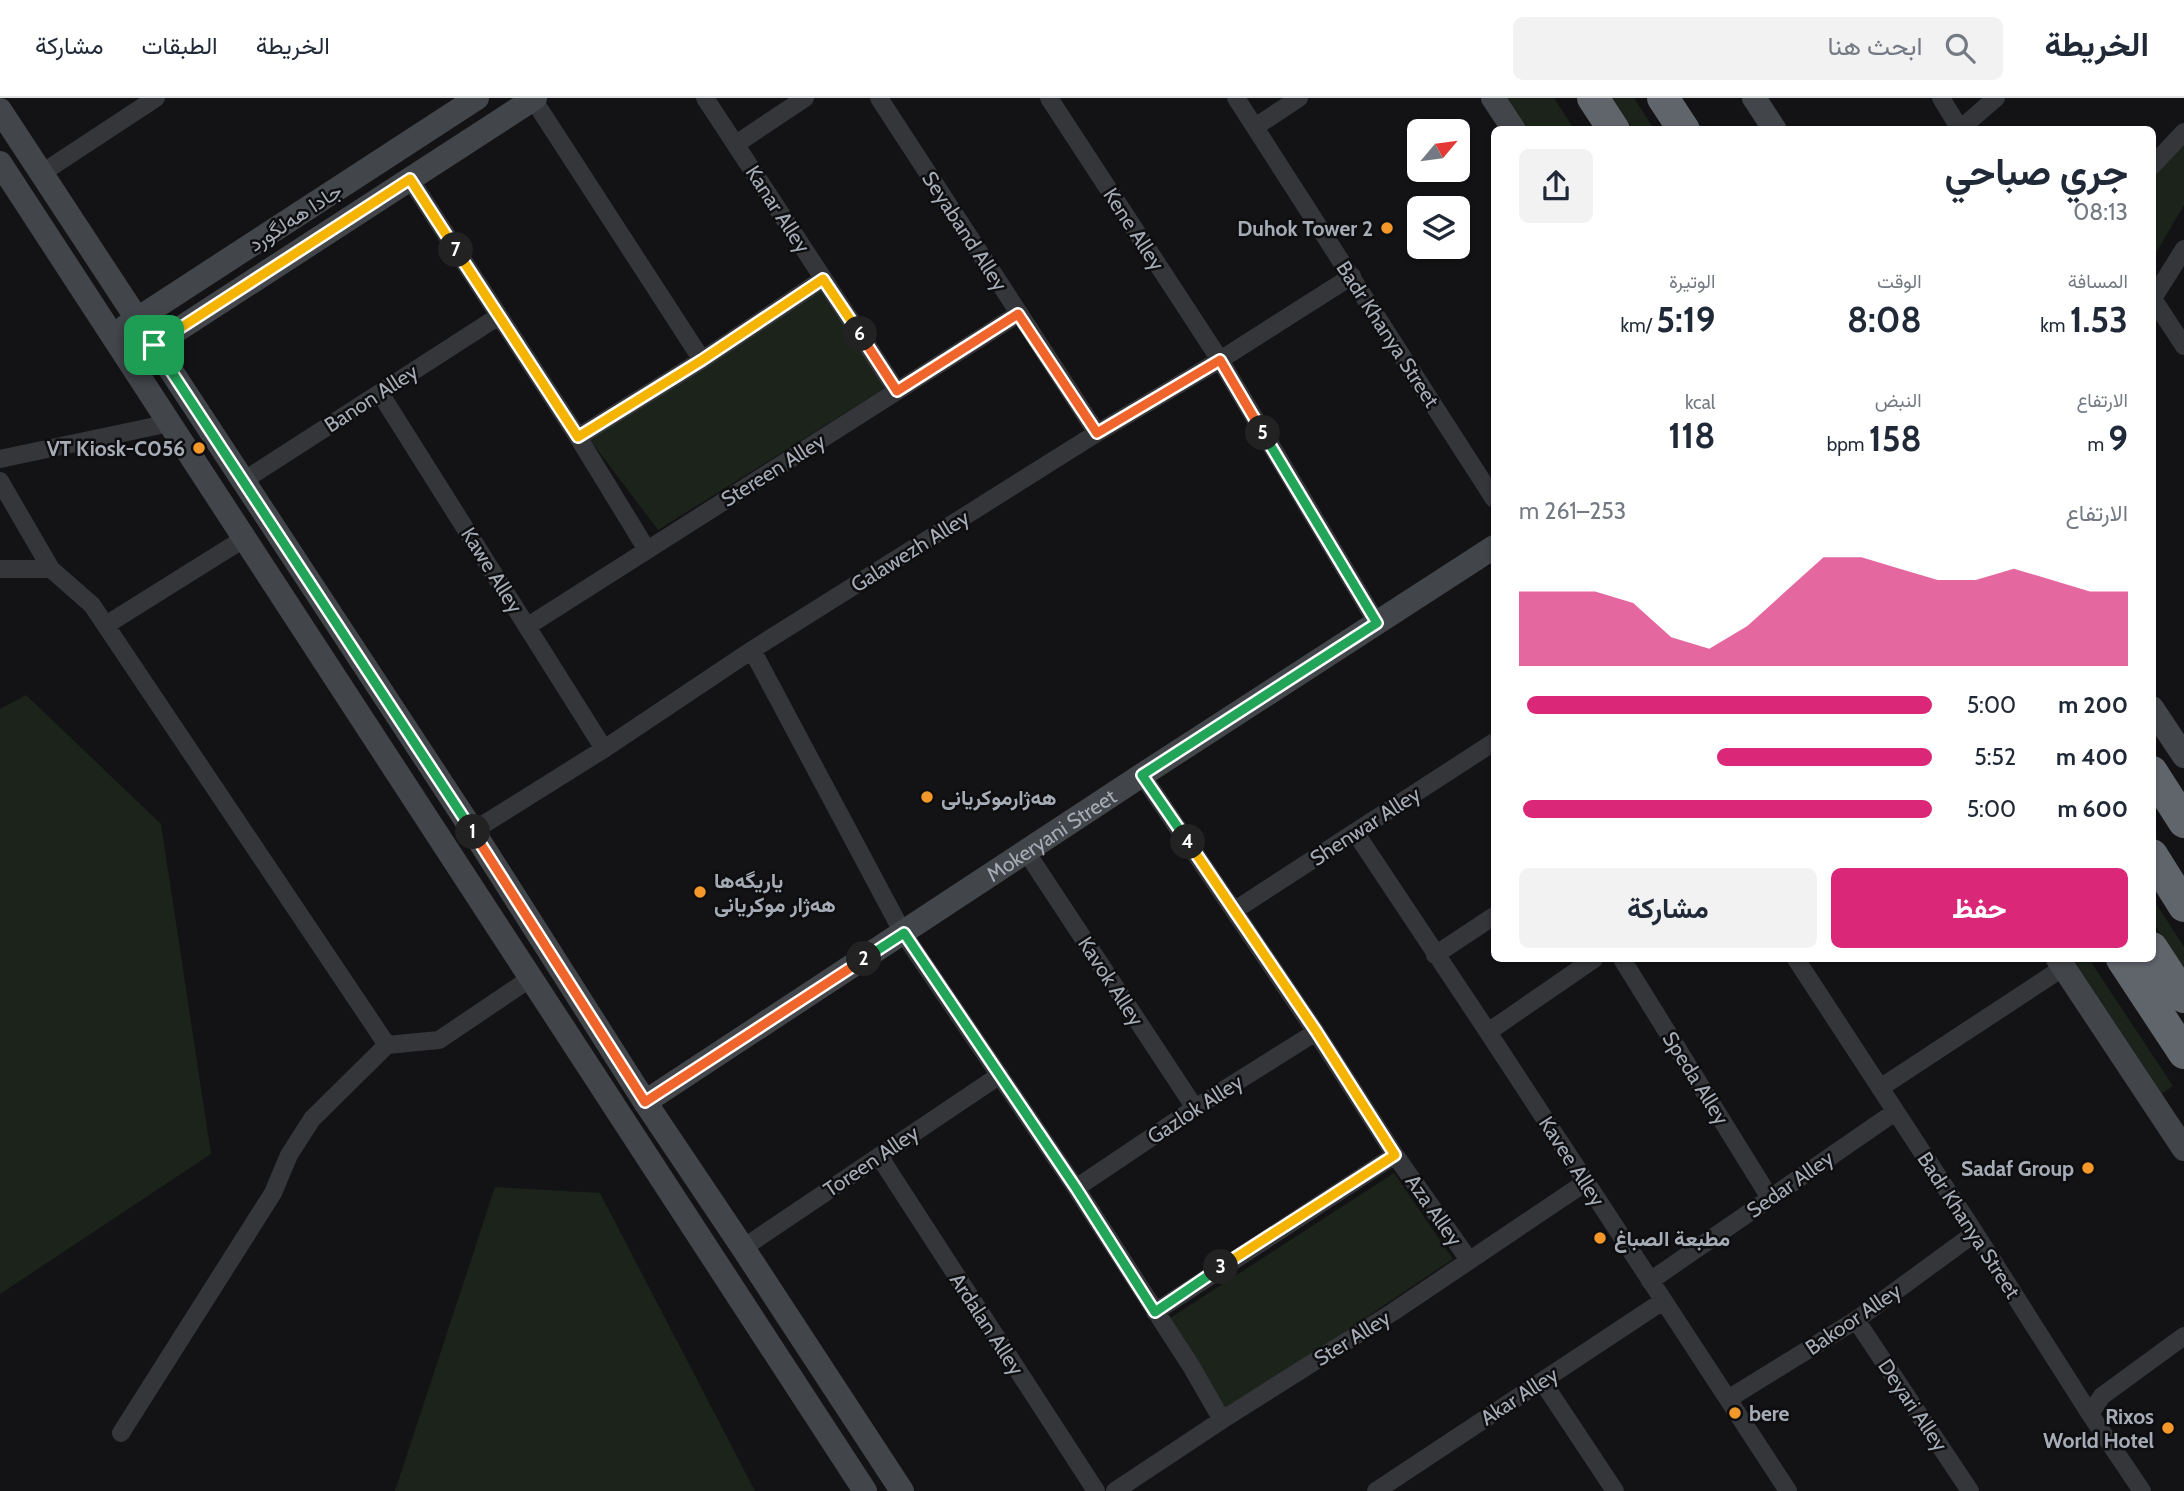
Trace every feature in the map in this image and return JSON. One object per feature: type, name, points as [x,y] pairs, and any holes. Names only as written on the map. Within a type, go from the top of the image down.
[{"type":"highway","points":[[1593,98],[1611,126]]},
{"type":"highway","points":[[1663,98],[1681,126]]},
{"type":"highway","points":[[2156,778],[2184,822]]},
{"type":"highway","points":[[2156,861],[2184,906]]},
{"type":"highway","points":[[2156,954],[2184,997]]},
{"type":"highway","points":[[2124,962],[2184,1053]]},
{"type":"main road","points":[[1493,98],[1511,126]]},
{"type":"main road","points":[[1754,98],[1772,126]]},
{"type":"main road","name":"جادا هەلگورد","points":[[130,361],[534,99]]},
{"type":"main road","name":"جادا هەلگورد","points":[[113,335],[465,101]]},
{"type":"main road","points":[[0,110],[472,831],[645,1102],[902,1491]]},
{"type":"main road","points":[[0,163],[865,1491]]},
{"type":"main road","name":"Mokeryani Street","points":[[645,1102],[1491,549]]},
{"type":"main road","points":[[2156,714],[2184,756]]},
{"type":"main road","points":[[2061,963],[2184,1149]]},
{"type":"street","points":[[42,173],[156,98]]},
{"type":"street","name":"Kanar Alley","points":[[705,98],[897,391]]},
{"type":"street","points":[[736,144],[805,98]]},
{"type":"street","name":"Seyaband Alley","points":[[879,98],[1097,433]]},
{"type":"street","name":"Kene Alley","points":[[1049,98],[1220,360],[1377,623]]},
{"type":"street","name":"Badr Khanya Street","points":[[1236,98],[1491,494]]},
{"type":"street","points":[[1255,127],[1299,98]]},
{"type":"street","points":[[1941,98],[1957,126]]},
{"type":"street","points":[[1963,126],[1996,98]]},
{"type":"street","points":[[534,99],[702,360]]},
{"type":"street","points":[[2156,162],[2184,132]]},
{"type":"street","points":[[410,179],[578,437],[647,550]]},
{"type":"street","points":[[2156,294],[2184,249]]},
{"type":"street","name":"Galawezh Alley","points":[[472,831],[604,749],[752,650],[1352,276]]},
{"type":"street","points":[[578,437],[702,360],[823,279]]},
{"type":"street","points":[[2156,304],[2184,346]]},
{"type":"street","name":"Stereen Alley","points":[[528,626],[1018,314]]},
{"type":"street","name":"Banon Alley","points":[[243,481],[499,316]]},
{"type":"street","name":"Kawe Alley","points":[[380,393],[604,749]]},
{"type":"street","points":[[0,459],[170,423]]},
{"type":"street","points":[[0,481],[51,569],[92,605],[387,1045]]},
{"type":"street","points":[[106,625],[245,538]]},
{"type":"street","points":[[0,569],[51,569]]},
{"type":"street","points":[[752,650],[904,933],[1076,1188],[1191,1366],[1222,1420]]},
{"type":"street","name":"Shenwar Alley","points":[[1235,910],[1491,744]]},
{"type":"street","name":"Aza Alley","points":[[1142,775],[1316,1031],[1395,1155],[1469,1260]]},
{"type":"street","name":"Kavee Alley","points":[[1355,832],[1788,1491]]},
{"type":"street","name":"Kavok Alley","points":[[1027,853],[1195,1108]]},
{"type":"street","points":[[1435,955],[1491,918]]},
{"type":"street","points":[[1488,1031],[1590,962]]},
{"type":"street","name":"Speda Alley","points":[[1624,962],[1770,1198]]},
{"type":"street","name":"Badr Khanya Street","points":[[1798,962],[2090,1414],[2143,1491]]},
{"type":"street","points":[[1880,1088],[2061,963]]},
{"type":"street","points":[[121,1433],[273,1193],[289,1155],[312,1119],[387,1045],[439,1040],[531,978]]},
{"type":"street","name":"Gazlok Alley","points":[[1076,1188],[1316,1031]]},
{"type":"street","name":"Toreen Alley","points":[[743,1248],[1000,1075]]},
{"type":"street","name":"Sedar Alley","points":[[1650,1281],[1895,1112]]},
{"type":"street","points":[[1155,1312],[1395,1155]]},
{"type":"street","name":"Ardalan Alley","points":[[879,1156],[1096,1491]]},
{"type":"street","name":"Ster Alley","points":[[1115,1491],[1586,1182]]},
{"type":"street","name":"Bakoor Alley","points":[[1728,1399],[1856,1320],[1975,1233]]},
{"type":"street","name":"Akar Alley","points":[[1376,1491],[1663,1301]]},
{"type":"street","name":"Deyari Alley","points":[[1856,1320],[1970,1491]]},
{"type":"street","points":[[2090,1414],[2102,1396],[2184,1336]]},
{"type":"street","points":[[1542,1381],[1615,1491]]},
{"type":"shaded area","points":[[1502,98],[1554,98],[1572,126],[1521,126]]},
{"type":"shaded area","points":[[1611,98],[1634,98],[1652,126],[1631,126]]},
{"type":"shaded area","points":[[2184,141],[2184,205],[2156,253],[2156,168]]},
{"type":"shaded area","points":[[822,285],[888,386],[658,530],[587,436]]},
{"type":"shaded area","points":[[26,695],[161,824],[211,1154],[0,1294],[0,709]]},
{"type":"shaded area","points":[[2156,903],[2184,947],[2184,969],[2156,927]]},
{"type":"shaded area","points":[[2069,962],[2091,962],[2173,1086],[2157,1097]]},
{"type":"shaded area","points":[[1394,1173],[1453,1259],[1226,1412],[1167,1320]]},
{"type":"shaded area","points":[[495,1187],[600,1193],[755,1491],[395,1491]]},
{"type":"place","name":"Duhok Tower 2","points":[[1387,228]]},
{"type":"place","name":"VT Kiosk-C056","points":[[199,448]]},
{"type":"place","name":"ھەژارموکریانی","points":[[927,797]]},
{"type":"place","name":"یاریگەها هەژار موکریانی","points":[[700,892]]},
{"type":"place","name":"Sadaf Group","points":[[2088,1168]]},
{"type":"place","name":"مطبعة الصباغ","points":[[1600,1238]]},
{"type":"place","name":"bere","points":[[1735,1413]]},
{"type":"place","name":"Rixos World Hotel","points":[[2168,1428]]},
{"type":"route","points":[[410,179],[578,437],[702,360],[823,279],[897,391],[1018,314],[1097,433],[1220,360],[1377,623],[1142,775],[1316,1031],[1395,1155],[1155,1312],[1076,1188],[904,933],[645,1102],[472,831],[154,345],[410,179]]}]
